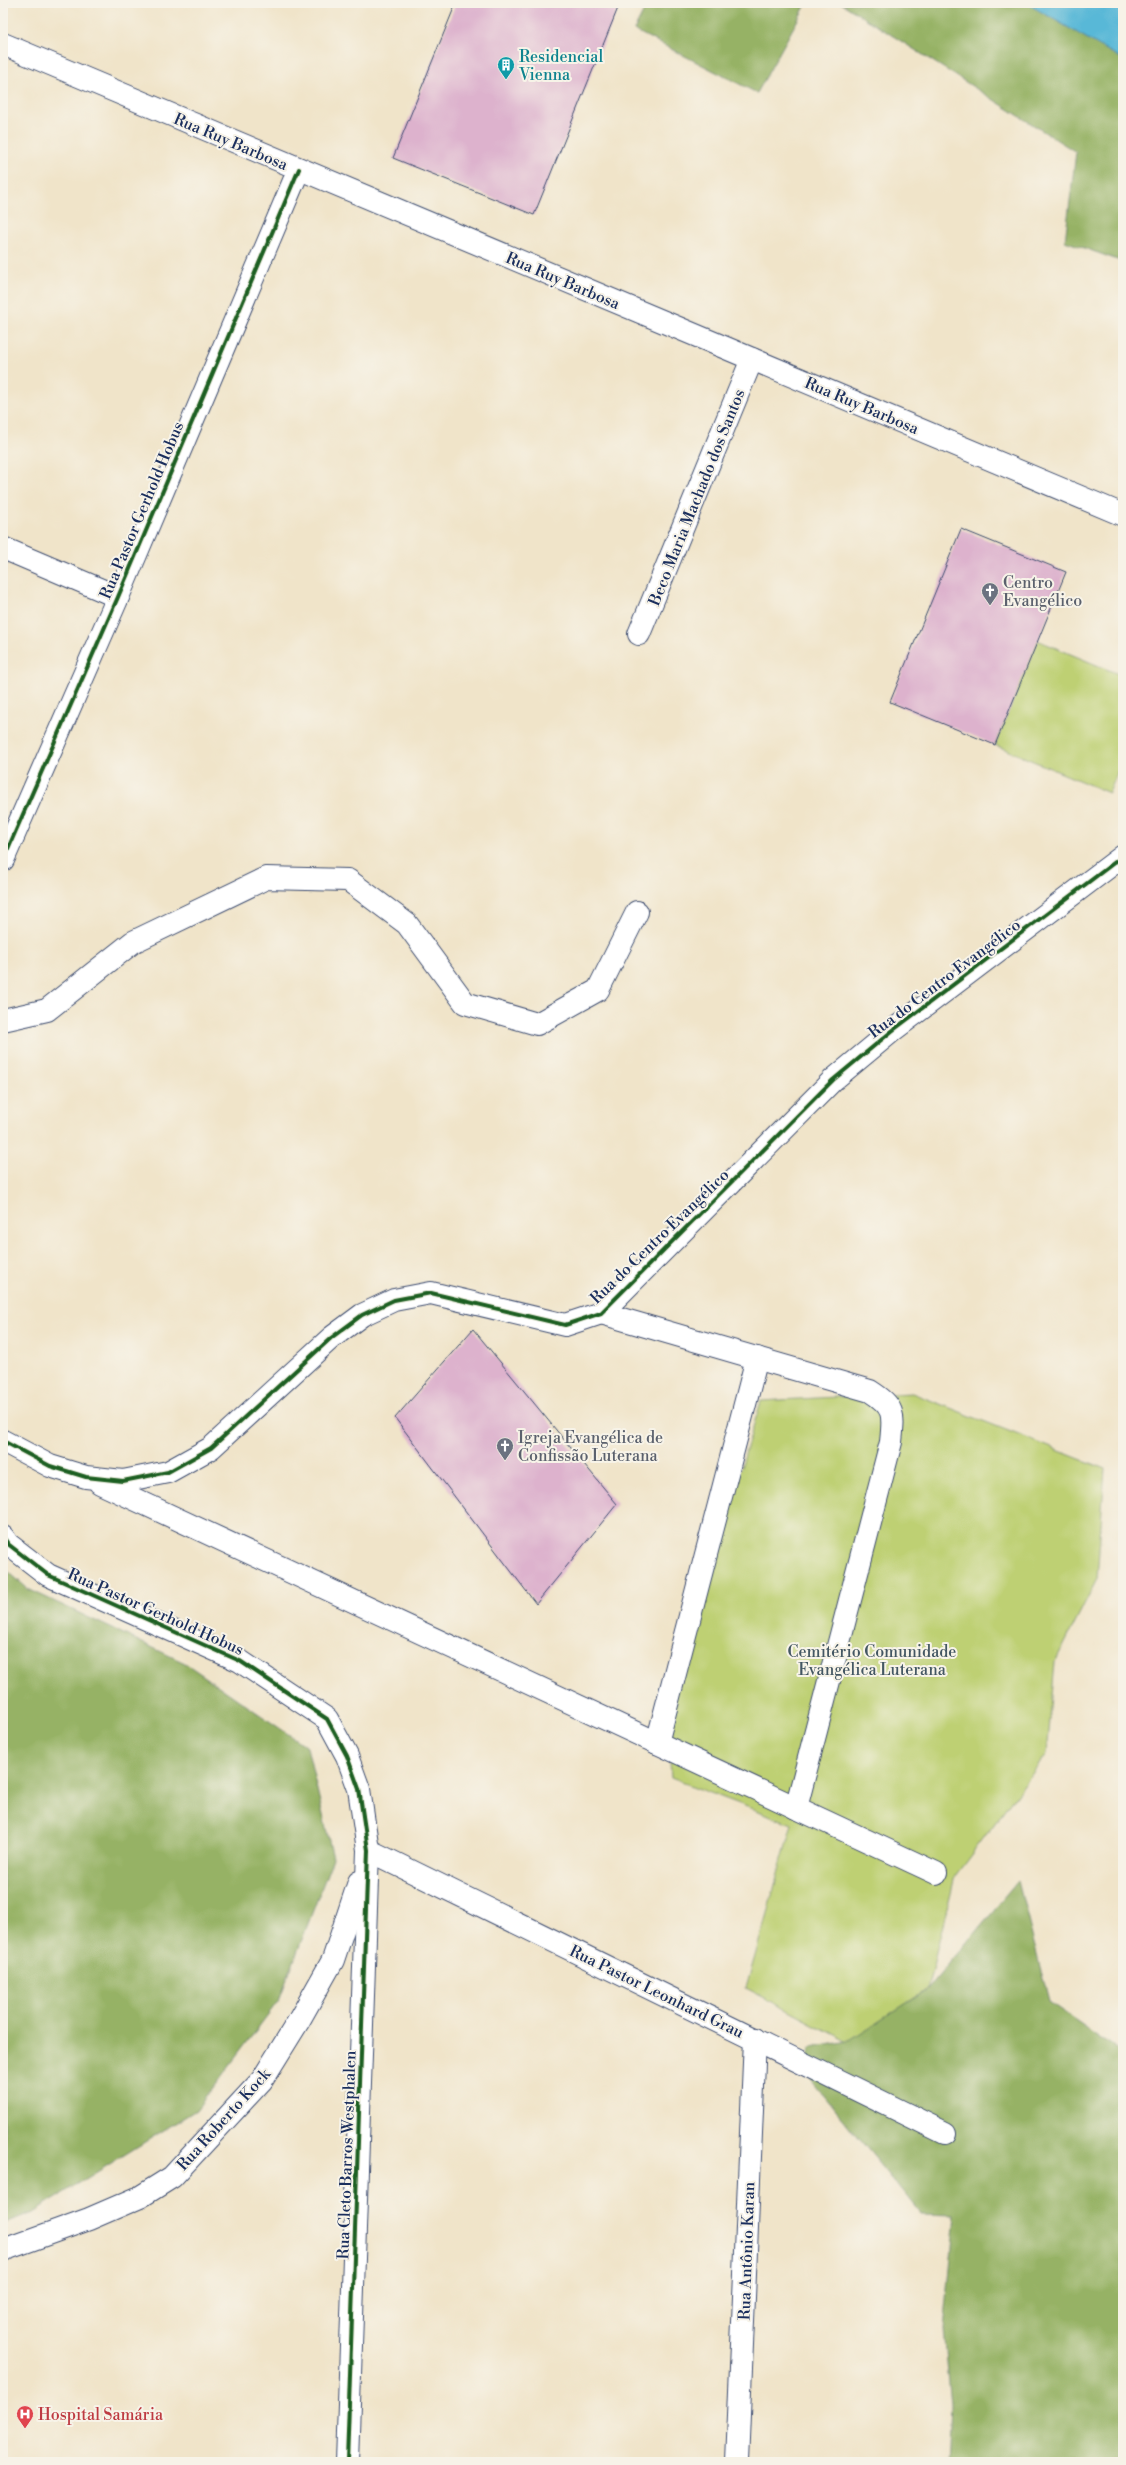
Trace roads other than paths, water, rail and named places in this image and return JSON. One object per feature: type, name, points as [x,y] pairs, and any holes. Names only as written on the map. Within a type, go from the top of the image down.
[{"type":"street","name":"Rua Ruy Barbosa","points":[[3,44],[1123,515]]},
{"type":"street","name":"Rua Pastor Gerhold Hobus","points":[[3,860],[118,597],[299,169]]},
{"type":"street","name":"Beco Maria Machado dos Santos","points":[[639,634],[752,359]]},
{"type":"street","points":[[3,548],[118,597]]},
{"type":"street","name":"Rua do Centro Evangélico","points":[[3,1441],[50,1466],[86,1477],[123,1481],[168,1472],[210,1448],[331,1338],[362,1315],[394,1300],[431,1293],[565,1325],[602,1312],[833,1080],[892,1031],[1123,856]]},
{"type":"street","points":[[3,1020],[47,1010],[133,942],[266,878],[348,880],[407,924],[465,1003],[537,1024],[598,990],[637,912]]},
{"type":"street","points":[[602,1312],[870,1391],[887,1402],[894,1420],[891,1442],[796,1808]]},
{"type":"street","points":[[656,1743],[757,1358]]},
{"type":"street","points":[[86,1477],[936,1873]]},
{"type":"street","name":"Rua Pastor Gerhold Hobus","points":[[3,1537],[8,1544],[48,1575],[240,1661],[327,1719],[347,1756],[359,1789],[368,1850]]},
{"type":"street","name":"Rua Pastor Leonhard Grau","points":[[368,1850],[945,2133]]},
{"type":"street","name":"Rua Roberto Kock","points":[[3,2250],[89,2219],[140,2197],[172,2176],[262,2080],[298,2022],[333,1960],[351,1908],[368,1850]]},
{"type":"street","name":"Rua Cleto Barros Westphalen","points":[[347,2462],[368,1850]]},
{"type":"street","name":"Rua Antônio Karan","points":[[736,2462],[755,2039]]},
{"type":"water","points":[[1026,3],[1123,3],[1123,59],[1117,56]]},
{"type":"place","name":"Residencial Vienna","points":[[506,80]]},
{"type":"place","name":"Centro Evangélico","points":[[990,606]]},
{"type":"place","name":"Igreja Evangélica de Confissão Luterana","points":[[505,1461]]},
{"type":"place","name":"Hospital Samária","points":[[25,2429]]},
{"type":"park label","name":"Cemitério Comunidade Evangélica Luterana","points":[[872,1660]]}]
